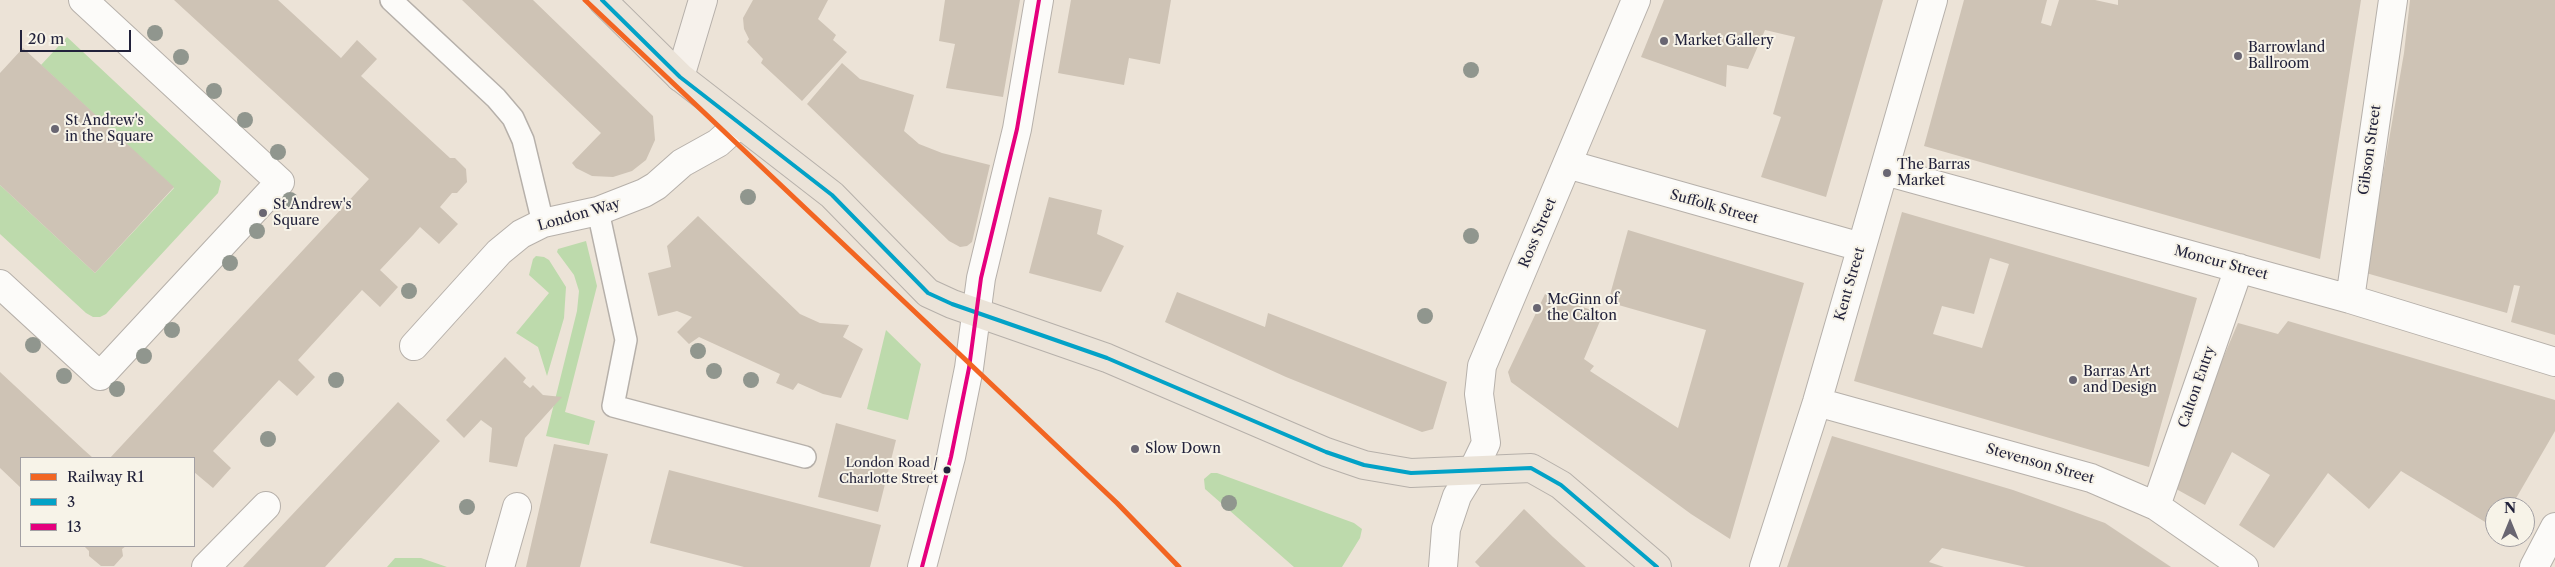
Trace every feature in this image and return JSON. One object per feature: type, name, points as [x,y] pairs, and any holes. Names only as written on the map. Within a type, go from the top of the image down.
[{"type":"main road","points":[[602,0],[680,77],[832,196],[928,293],[975,312],[1107,358],[1326,452],[1364,465],[1411,473],[1531,468],[1561,485],[1657,567]]},
{"type":"street","points":[[0,284],[100,376],[280,182],[83,0]]},
{"type":"street","points":[[680,77],[703,0]]},
{"type":"street","points":[[922,567],[952,448],[969,368],[975,312],[1018,129],[1039,0]]},
{"type":"street","name":"Ross Street","points":[[1443,567],[1446,529],[1457,496],[1473,470],[1486,443],[1479,394],[1482,366],[1636,0]]},
{"type":"street","name":"Kent Street","points":[[1764,567],[1817,402],[1933,0]]},
{"type":"street","name":"Gibson Street","points":[[2350,299],[2393,0]]},
{"type":"street","name":"London Way","points":[[414,346],[499,252],[521,234],[543,223],[598,211],[632,199],[656,186],[682,163],[718,143],[739,124]]},
{"type":"street","name":"Suffolk Street","points":[[1567,164],[1861,248]]},
{"type":"street","name":"Moncur Street","points":[[1885,171],[2350,299],[2555,362]]},
{"type":"street","name":"Calton Entry","points":[[2156,506],[2239,268]]},
{"type":"street","name":"Stevenson Street","points":[[1817,402],[2091,478],[2156,506],[2244,567]]},
{"type":"street","points":[[206,567],[266,506]]},
{"type":"street","points":[[500,567],[516,507]]},
{"type":"street","points":[[2534,567],[2555,528]]},
{"type":"lane","points":[[391,0],[496,98],[513,118],[524,140],[543,223]]},
{"type":"lane","points":[[598,211],[626,340],[613,406],[805,457]]},
{"type":"green space","points":[[67,37],[221,181],[218,193],[106,314],[100,317],[93,317],[86,313],[0,234],[0,185],[95,273],[174,188],[41,65]]},
{"type":"green space","points":[[586,241],[597,286],[565,412],[595,421],[589,445],[546,436],[577,311],[579,291],[574,275],[557,252],[558,249]]},
{"type":"green space","points":[[536,256],[549,260],[566,287],[564,318],[547,376],[538,347],[516,333],[549,293],[529,275],[533,259]]},
{"type":"green space","points":[[886,330],[921,364],[908,420],[867,409]]},
{"type":"green space","points":[[1211,473],[1217,473],[1354,523],[1362,529],[1360,538],[1342,567],[1294,567],[1205,489],[1204,479]]},
{"type":"green space","points":[[395,558],[421,558],[447,567],[387,567]]},
{"type":"building","points":[[174,0],[278,0],[341,58],[357,40],[377,59],[361,76],[450,158],[455,158],[466,169],[467,182],[457,193],[452,193],[440,207],[458,224],[439,244],[420,227],[380,270],[398,287],[380,307],[362,290],[298,360],[315,377],[297,396],[279,380],[213,451],[231,468],[213,488],[195,473],[195,457],[111,457],[369,179]]},
{"type":"building","points":[[462,0],[533,0],[653,116],[655,140],[646,160],[632,171],[613,177],[592,176],[576,168],[572,163],[601,133]]},
{"type":"building","points":[[753,0],[828,0],[818,19],[836,35],[833,40],[847,52],[802,101],[761,63],[763,59],[747,42],[749,39],[744,29],[743,18]]},
{"type":"building","points":[[945,0],[1020,0],[1003,97],[946,88],[955,44],[939,41]]},
{"type":"building","points":[[1071,0],[1171,0],[1160,64],[1129,58],[1124,85],[1058,73]]},
{"type":"building","points":[[1664,0],[1883,0],[1826,197],[1761,177],[1781,117],[1773,114],[1795,37],[1765,30],[1748,69],[1727,65],[1726,87],[1641,57]]},
{"type":"building","points":[[1964,0],[2047,0],[2041,23],[2051,26],[2059,0],[2095,0],[2118,5],[2118,0],[2361,0],[2320,259],[1924,146]]},
{"type":"building","points":[[2410,0],[2555,0],[2555,335],[2511,322],[2520,286],[2514,285],[2507,313],[2366,273],[2404,53]]},
{"type":"building","name":"St Andrew's in the Square","points":[[23,48],[174,187],[95,273],[0,185],[0,73]]},
{"type":"building","points":[[842,63],[860,79],[914,95],[904,131],[919,144],[942,153],[990,165],[972,242],[967,246],[960,247],[949,241],[807,104]]},
{"type":"building","points":[[1049,197],[1102,210],[1097,234],[1124,246],[1101,292],[1029,273]]},
{"type":"building","name":"Barras Art and Design","points":[[1902,212],[2197,298],[2149,467],[1854,381]],"holes":[[[1990,258],[2009,264],[1982,348],[1933,334],[1942,306],[1974,314]]]},
{"type":"building","points":[[698,216],[800,314],[820,323],[849,325],[843,337],[863,349],[841,398],[823,394],[798,383],[793,390],[776,383],[780,374],[699,337],[689,344],[677,332],[692,317],[677,311],[658,316],[648,273],[671,267],[667,246]]},
{"type":"building","points":[[1628,230],[1804,283],[1730,539],[1691,514],[1511,382],[1508,372],[1545,294],[1603,314],[1584,359],[1594,366],[1590,371],[1678,428],[1706,330],[1608,302]]},
{"type":"building","points":[[1177,292],[1265,327],[1268,313],[1447,382],[1433,429],[1422,432],[1286,377],[1165,322]]},
{"type":"building","points":[[2288,321],[2555,400],[2555,431],[2517,497],[2485,497],[2485,522],[2401,471],[2369,509],[2328,473],[2274,548],[2239,525],[2270,475],[2232,452],[2205,505],[2169,485],[2238,323],[2278,334]]},
{"type":"building","points":[[505,357],[526,378],[523,382],[530,388],[533,385],[543,395],[562,397],[525,438],[517,467],[489,462],[492,428],[481,420],[464,438],[446,420]]},
{"type":"building","points":[[0,372],[92,457],[20,457],[20,487],[0,468]]},
{"type":"building","points":[[398,402],[440,441],[325,567],[243,567]]},
{"type":"building","points":[[836,423],[896,440],[878,512],[818,497]]},
{"type":"building","points":[[1832,436],[2013,490],[2105,523],[2171,567],[2026,567],[1942,548],[1929,562],[1944,567],[1787,567]]},
{"type":"building","points":[[554,444],[608,454],[580,567],[526,567]]},
{"type":"building","points":[[669,470],[881,525],[870,567],[744,567],[650,543]]},
{"type":"building","points":[[1524,509],[1586,567],[1480,567],[1475,562]]},
{"type":"building","points":[[85,547],[125,547],[122,549],[123,556],[114,566],[101,566],[89,556],[89,551]]},
{"type":"rail line","name":"R1","points":[[585,0],[1117,503],[1179,567]]},
{"type":"transit line","name":"3","points":[[602,0],[680,77],[832,195],[928,293],[952,304],[1107,358],[1326,452],[1364,465],[1411,473],[1531,468],[1561,485],[1657,567]]},
{"type":"transit line","name":"13","points":[[922,567],[951,457],[969,368],[981,278],[1017,129],[1039,0]]},
{"type":"place","name":"Market Gallery","points":[[1664,41]]},
{"type":"place","name":"Barrowland Ballroom","points":[[2238,56]]},
{"type":"place","name":"St Andrew's in the Square","points":[[55,129]]},
{"type":"place","name":"The Barras Market","points":[[1887,173]]},
{"type":"place","name":"St Andrew's Square","points":[[263,213]]},
{"type":"place","name":"McGinn of the Calton","points":[[1537,308]]},
{"type":"place","name":"Barras Art and Design","points":[[2073,380]]},
{"type":"place","name":"Slow Down","points":[[1135,449]]},
{"type":"place","name":"London Road / Charlotte Street","points":[[947,470]]}]
